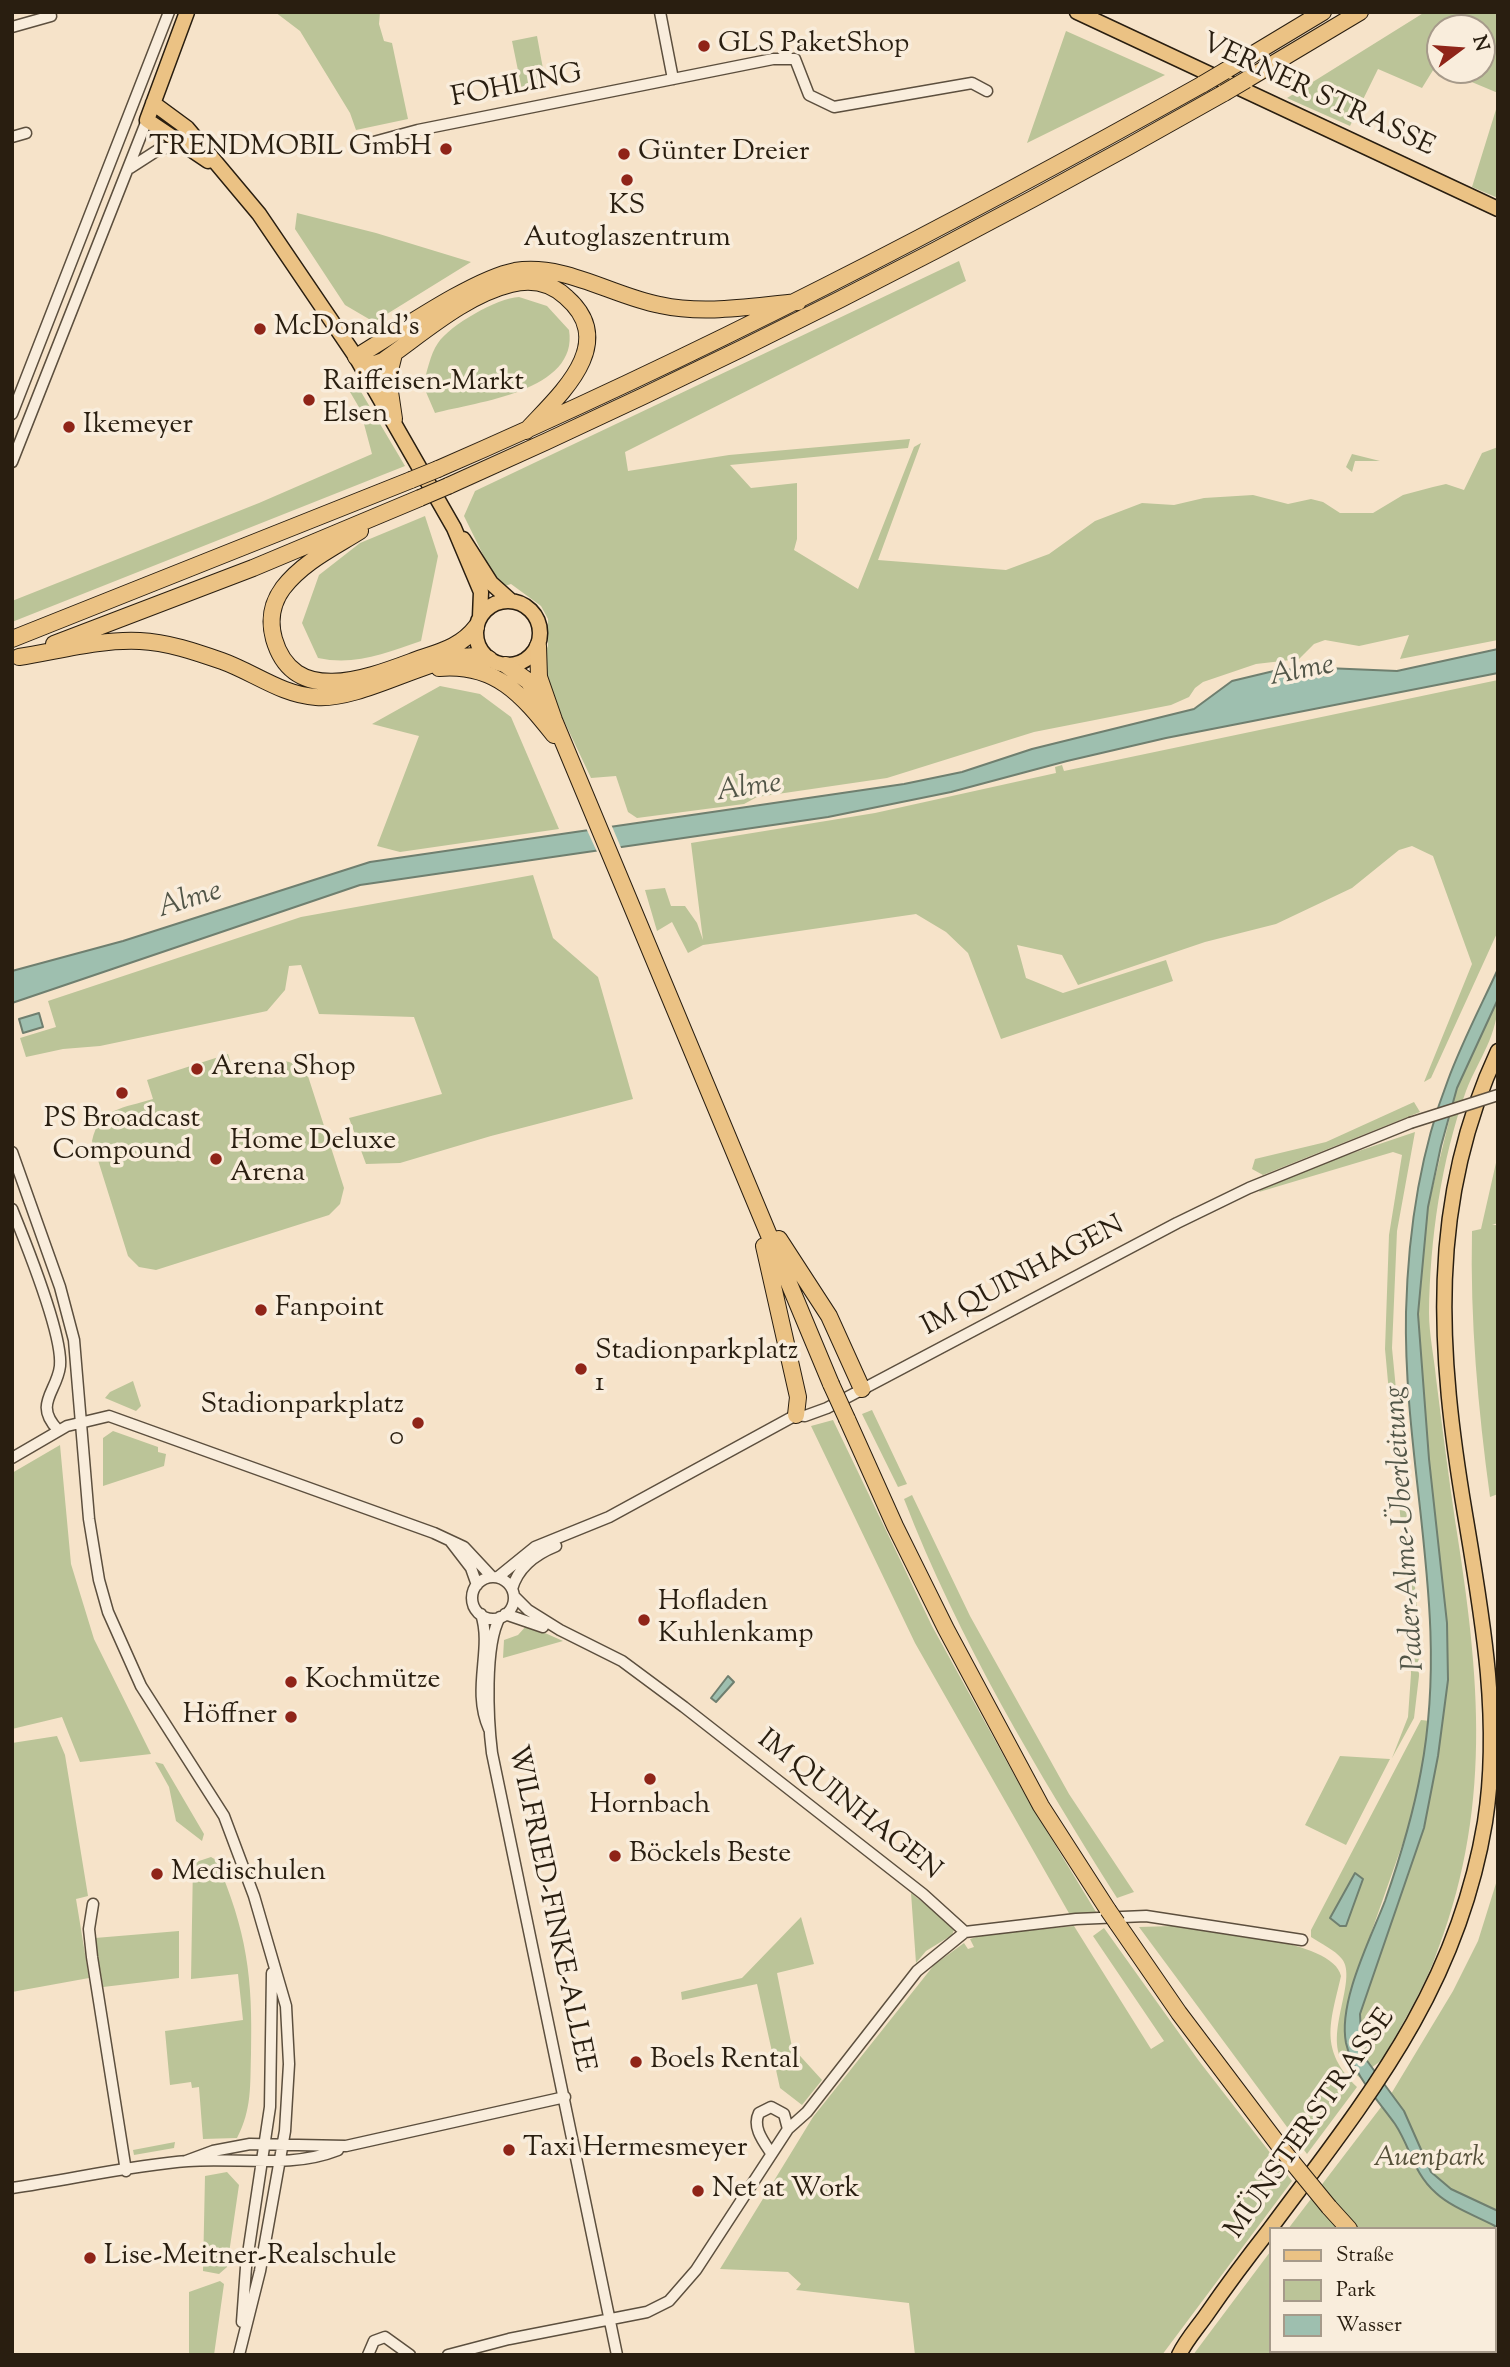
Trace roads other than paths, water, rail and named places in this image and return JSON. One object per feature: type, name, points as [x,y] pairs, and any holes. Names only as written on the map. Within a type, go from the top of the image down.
[{"type":"highway","points":[[12,639],[438,469],[798,302],[1045,173],[1203,84],[1323,12]]},
{"type":"highway","points":[[15,659],[240,573],[420,498],[766,339],[1041,197],[1360,12]]},
{"type":"highway","points":[[356,357],[478,285],[521,271],[565,275],[634,299],[680,309],[718,309],[798,302]]},
{"type":"highway","points":[[356,357],[375,365],[496,288],[529,282],[559,291],[575,305],[582,319],[586,335],[585,354],[576,376],[526,430]]},
{"type":"highway","points":[[394,354],[388,378],[394,419]]},
{"type":"highway","points":[[402,505],[306,565],[282,589],[274,604],[271,621],[275,643],[283,658],[298,673],[311,679],[347,681],[464,641],[478,622]]},
{"type":"highway","points":[[15,659],[117,642],[159,643],[210,657],[287,691],[316,697],[372,688],[461,656],[489,659]]},
{"type":"highway","points":[[538,646],[538,671],[554,720],[831,1384],[895,1526],[984,1700],[1041,1806],[1112,1916],[1179,2013],[1284,2152],[1347,2227]]},
{"type":"highway","points":[[506,665],[528,681],[554,720]]},
{"type":"highway","points":[[422,670],[462,668],[505,682],[522,694],[567,752]]},
{"type":"highway","points":[[749,1189],[797,1270],[829,1316],[862,1389]]},
{"type":"highway","points":[[749,1189],[775,1289],[786,1356],[798,1397],[796,1415]]},
{"type":"main road","points":[[187,12],[147,120],[220,170]]},
{"type":"main road","name":"VERNER STRASSE","points":[[1077,12],[1498,209]]},
{"type":"main road","points":[[153,103],[187,128],[259,214],[356,357],[394,419],[454,528],[491,583],[511,601]]},
{"type":"main road","points":[[454,528],[481,592],[478,622],[478,644],[489,659],[506,665],[524,661],[538,646],[540,634],[535,615],[523,604],[511,601],[492,605],[478,622]]},
{"type":"main road","name":"MÜNSTERSTRASSE","points":[[1271,2227],[1382,2076],[1446,1962],[1465,1906],[1485,1821],[1491,1742],[1488,1676],[1448,1402],[1443,1339],[1443,1266],[1456,1174],[1472,1114],[1498,1051]]},
{"type":"main road","name":"MÜNSTERSTRASSE","points":[[1179,2353],[1268,2231]]},
{"type":"street","points":[[12,414],[169,12]]},
{"type":"street","points":[[660,12],[673,79]]},
{"type":"street","points":[[12,27],[51,16]]},
{"type":"street","name":"FOHLING","points":[[370,143],[773,59],[795,60],[808,94],[834,107],[972,83],[987,91]]},
{"type":"street","points":[[12,462],[147,120]]},
{"type":"street","points":[[12,137],[26,133]]},
{"type":"street","points":[[128,170],[161,148],[190,148]]},
{"type":"street","name":"IM QUINHAGEN","points":[[965,1932],[923,1894],[622,1661],[528,1611],[513,1593],[517,1576],[533,1558],[796,1415],[813,1413],[862,1389],[1177,1223],[1249,1188],[1410,1123],[1498,1095]]},
{"type":"street","points":[[12,1152],[69,1318],[82,1420],[90,1528],[108,1612],[142,1686],[224,1816],[254,1896],[286,2006],[288,2044],[284,2143],[260,2271],[240,2351]]},
{"type":"street","points":[[12,1209],[53,1328],[60,1367],[46,1408],[51,1423],[58,1430]]},
{"type":"street","points":[[12,1458],[58,1430],[82,1420],[109,1416],[121,1419],[452,1542],[464,1547],[513,1593],[503,1616],[481,1614],[473,1601],[477,1584],[471,1568],[452,1542]]},
{"type":"street","name":"IM QUINHAGEN","points":[[495,1577],[535,1547],[586,1529]]},
{"type":"street","points":[[477,1584],[495,1577]]},
{"type":"street","name":"WILFRIED-FINKE-ALLEE","points":[[481,1614],[484,1631],[480,1671],[481,1710],[489,1730]]},
{"type":"street","name":"IM QUINHAGEN","points":[[503,1616],[560,1630]]},
{"type":"street","name":"WILFRIED-FINKE-ALLEE","points":[[503,1616],[493,1635],[489,1730],[504,1818],[565,2096],[578,2172],[617,2355]]},
{"type":"street","points":[[93,1904],[89,1929],[92,1956],[126,2171]]},
{"type":"street","points":[[448,2355],[509,2339],[656,2308],[682,2289],[788,2129],[807,2112],[917,1971],[965,1932],[1076,1919],[1146,1916],[1302,1940]]},
{"type":"street","points":[[240,2351],[246,2267],[271,2088],[272,1963]]},
{"type":"street","points":[[12,2188],[186,2161],[281,2162],[565,2096]]},
{"type":"street","points":[[771,2153],[757,2128],[759,2113],[771,2106],[778,2108],[786,2118],[788,2129]]},
{"type":"street","points":[[186,2161],[213,2151],[265,2143],[346,2146]]},
{"type":"street","points":[[368,2355],[373,2341],[385,2337],[410,2355]]},
{"type":"water","name":"Alme","points":[[1498,649],[1498,673],[1166,738],[951,792],[828,817],[360,885],[12,1003],[12,971],[123,941],[370,862],[904,784],[962,772],[1032,749],[1194,709],[1232,681],[1278,670],[1326,668],[1397,671]]},
{"type":"water","points":[[1498,969],[1498,999],[1457,1088],[1441,1146],[1428,1207],[1418,1314],[1429,1459],[1447,1623],[1448,1680],[1438,1756],[1424,1828],[1360,2014],[1362,2054],[1404,2111],[1431,2172],[1451,2189],[1498,2211],[1496,2270],[1496,2227],[1449,2203],[1428,2185],[1395,2124],[1366,2086],[1354,2065],[1346,2043],[1345,2027],[1351,1990],[1385,1901],[1410,1820],[1421,1771],[1429,1712],[1429,1598],[1411,1428],[1406,1312],[1409,1253],[1417,1194],[1438,1107],[1459,1052]]},
{"type":"water","points":[[39,1013],[43,1027],[23,1033],[19,1019]]},
{"type":"water","points":[[728,1676],[734,1682],[716,1702],[711,1698]]},
{"type":"water","points":[[1355,1873],[1363,1879],[1346,1926],[1340,1926],[1330,1918]]},
{"type":"place","name":"GLS PaketShop","points":[[704,46]]},
{"type":"place","name":"TRENDMOBIL GmbH","points":[[446,149]]},
{"type":"place","name":"Günter Dreier","points":[[624,154]]},
{"type":"place","name":"KS Autoglaszentrum","points":[[627,180]]},
{"type":"place","name":"McDonald's","points":[[260,329]]},
{"type":"place","name":"Raiffeisen-Markt Elsen","points":[[309,400]]},
{"type":"place","name":"Ikemeyer","points":[[69,427]]},
{"type":"place","name":"Arena Shop","points":[[197,1069]]},
{"type":"place","name":"PS Broadcast Compound","points":[[122,1093]]},
{"type":"place","name":"Home Deluxe Arena","points":[[216,1159]]},
{"type":"place","name":"Fanpoint","points":[[261,1310]]},
{"type":"place","name":"Stadionparkplatz 1","points":[[581,1369]]},
{"type":"place","name":"Stadionparkplatz 0","points":[[418,1423]]},
{"type":"place","name":"Hofladen Kuhlenkamp","points":[[644,1620]]},
{"type":"place","name":"Kochmütze","points":[[291,1682]]},
{"type":"place","name":"Höffner","points":[[291,1717]]},
{"type":"place","name":"Hornbach","points":[[650,1779]]},
{"type":"place","name":"Böckels Beste","points":[[615,1856]]},
{"type":"place","name":"Medischulen","points":[[157,1874]]},
{"type":"place","name":"Boels Rental","points":[[636,2062]]},
{"type":"place","name":"Taxi Hermesmeyer","points":[[509,2150]]},
{"type":"place","name":"Net at Work","points":[[698,2191]]},
{"type":"place","name":"Lise-Meitner-Realschule","points":[[90,2258]]},
{"type":"water label","name":"Pader-Alme-Überleitung","points":[[1407,1528]]},
{"type":"park label","name":"Auenpark","points":[[1429,2160]]}]
